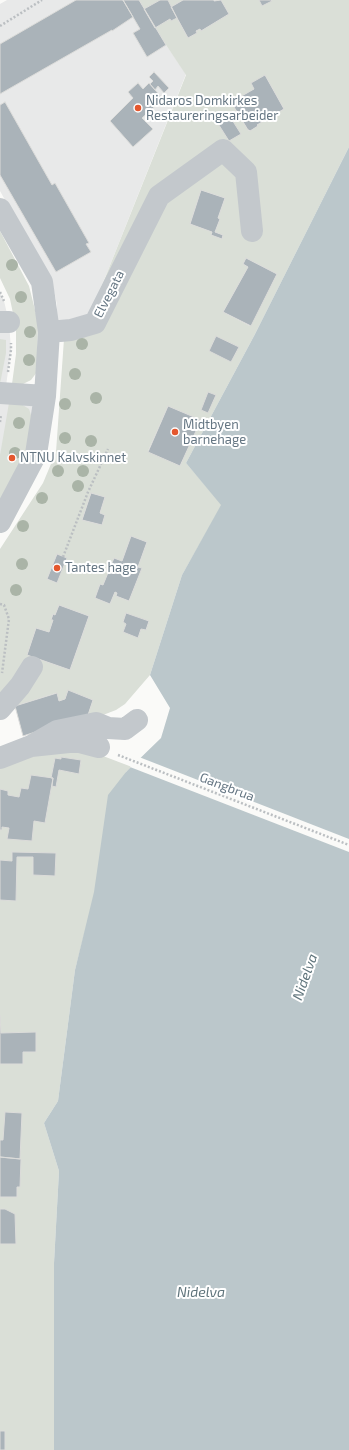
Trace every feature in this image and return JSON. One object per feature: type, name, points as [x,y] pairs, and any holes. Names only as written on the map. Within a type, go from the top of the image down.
[{"type":"street","name":"Elvegata","points":[[49,332],[71,330],[94,323],[159,196],[223,150],[246,172],[252,231]]},
{"type":"street","points":[[0,209],[42,282],[49,332],[45,396],[36,454],[0,522]]},
{"type":"street","points":[[0,393],[45,396]]},
{"type":"street","points":[[0,708],[20,686],[32,667]]},
{"type":"street","points":[[0,758],[31,746],[57,731],[96,723],[108,728],[125,729],[137,720]]},
{"type":"street","points":[[31,746],[80,742],[99,747]]},
{"type":"path","points":[[0,26],[42,0]]},
{"type":"path","points":[[63,556],[88,492],[108,450]]},
{"type":"path","points":[[0,604],[4,605],[9,619],[1,679]]},
{"type":"path","points":[[0,657],[5,655]]},
{"type":"path","name":"Gangbrua","points":[[99,747],[349,845]]},
{"type":"shaded area","points":[[7,0],[139,0],[166,45],[186,74],[87,323],[57,323],[57,305],[53,285],[0,191],[0,4]]},
{"type":"shaded area","points":[[139,0],[183,0],[171,7],[188,38],[196,33],[196,31],[200,29],[201,31],[228,14],[221,0],[349,0],[349,147],[254,336],[186,463],[222,505],[182,575],[150,675],[125,704],[116,710],[90,720],[88,715],[93,700],[68,691],[65,699],[59,701],[56,693],[15,706],[0,704],[0,549],[43,483],[56,452],[64,339],[87,323],[186,75]],"holes":[[[265,75],[284,109],[257,125],[258,126],[250,131],[231,102],[254,89]],[[201,190],[225,198],[215,232],[223,235],[222,239],[211,235],[212,232],[190,224]],[[246,258],[277,274],[250,326],[223,312],[248,267],[243,264]],[[168,406],[200,420],[180,466],[148,451]],[[91,493],[105,497],[100,513],[105,515],[102,525],[82,520]],[[131,536],[147,542],[138,567],[141,568],[129,601],[116,596],[117,593],[115,592],[110,604],[95,598],[100,584],[103,585],[114,558],[122,561]],[[57,554],[57,583],[47,579]],[[59,605],[89,616],[70,670],[27,655],[36,628],[49,632],[53,620],[51,619],[53,614],[55,615]]]},
{"type":"shaded area","points":[[0,231],[29,286],[38,322],[37,372],[31,380],[21,385],[12,384],[16,354],[16,328],[10,299],[0,278]]},
{"type":"shaded area","name":"NTNU Kalvskinnet","points":[[0,292],[4,301],[9,322],[11,350],[5,393],[35,395],[32,432],[0,508]]},
{"type":"shaded area","points":[[0,339],[6,340],[6,353],[0,384]]},
{"type":"shaded area","name":"NTNU Kalvskinnet","points":[[9,403],[21,404],[29,409],[33,421],[28,448],[0,508],[0,455]]},
{"type":"shaded area","points":[[82,748],[132,767],[126,772],[75,970],[58,1101],[44,1123],[59,1171],[54,1263],[54,1450],[0,1450],[0,766],[41,752]]},
{"type":"water","name":"Nidelva","points":[[349,147],[349,1450],[54,1450],[54,1263],[59,1171],[44,1123],[58,1101],[75,970],[94,892],[108,795],[126,772],[161,738],[170,708],[150,675],[182,575],[221,505],[186,463],[254,336]]},
{"type":"pier","points":[[139,757],[349,839],[349,852],[130,767]]},
{"type":"building","points":[[76,0],[123,0],[133,17],[112,31],[0,94],[0,44]]},
{"type":"building","points":[[123,0],[139,0],[166,45],[147,57],[133,33],[140,29]]},
{"type":"building","points":[[160,0],[168,0],[177,18],[171,21],[170,19],[155,28],[144,9]]},
{"type":"building","points":[[183,0],[221,0],[229,14],[201,31],[200,29],[196,31],[197,33],[188,38],[171,7]]},
{"type":"building","points":[[259,0],[271,0],[272,1],[262,6]]},
{"type":"building","points":[[154,72],[169,88],[164,93],[158,86],[155,90],[150,84],[153,81],[149,77]]},
{"type":"building","points":[[265,75],[284,109],[257,125],[258,126],[250,131],[231,102],[254,89],[251,83]]},
{"type":"building","name":"Nidaros Domkirkes Restaureringsarbeider","points":[[138,83],[143,89],[149,83],[163,99],[142,118],[153,129],[133,147],[110,121],[133,98],[128,92]]},
{"type":"building","points":[[5,102],[52,185],[55,183],[89,243],[86,244],[91,252],[56,272],[0,175],[0,105]]},
{"type":"building","points":[[229,115],[241,134],[229,141],[217,122]]},
{"type":"building","points":[[201,190],[225,198],[215,232],[223,235],[222,239],[211,235],[212,232],[190,224]]},
{"type":"building","points":[[246,258],[277,274],[251,326],[223,312],[248,267],[243,264]]},
{"type":"building","points":[[216,336],[239,347],[231,362],[209,351]]},
{"type":"building","points":[[208,392],[216,395],[208,413],[201,410]]},
{"type":"building","points":[[168,406],[201,420],[180,466],[148,452]]},
{"type":"building","points":[[91,493],[105,497],[100,513],[105,515],[102,525],[82,520]]},
{"type":"building","points":[[131,536],[147,542],[138,567],[142,568],[129,601],[116,596],[117,593],[115,592],[110,604],[95,598],[100,584],[103,585],[114,558],[122,561]]},
{"type":"building","points":[[57,554],[67,558],[57,583],[47,579]]},
{"type":"building","points":[[59,605],[89,616],[70,670],[27,655],[36,628],[49,632],[53,620],[51,620],[53,614],[55,615]]},
{"type":"building","points":[[126,613],[149,621],[146,630],[141,629],[138,638],[123,632],[126,624],[123,622]]},
{"type":"building","points":[[68,690],[93,700],[88,715],[23,736],[15,706],[57,693],[59,701],[65,699]]},
{"type":"building","points":[[61,757],[81,760],[79,774],[59,770],[56,787],[52,786],[53,778],[51,778],[55,758],[61,759]]},
{"type":"building","points":[[31,775],[53,778],[45,823],[34,821],[32,841],[7,839],[9,828],[2,827],[2,830],[0,830],[0,789],[8,791],[8,795],[19,797],[21,788],[28,789]]},
{"type":"building","points":[[12,852],[56,853],[55,876],[33,875],[33,857],[17,857],[16,901],[0,900],[0,860],[12,861]]},
{"type":"building","points":[[0,1016],[1,1033],[36,1032],[36,1052],[23,1052],[23,1064],[0,1064]]},
{"type":"building","points":[[5,1112],[22,1113],[20,1159],[0,1157],[0,1140],[3,1140]]},
{"type":"building","points":[[0,1157],[21,1159],[20,1187],[17,1187],[17,1197],[0,1197]]},
{"type":"building","points":[[0,1209],[5,1209],[15,1214],[16,1244],[0,1244]]},
{"type":"building","points":[[0,1431],[5,1431],[5,1450],[0,1450]]},
{"type":"place","name":"Nidaros Domkirkes Restaureringsarbeider","points":[[138,108]]},
{"type":"place","name":"Midtbyen barnehage","points":[[175,432]]},
{"type":"place","name":"NTNU Kalvskinnet","points":[[12,458]]},
{"type":"place","name":"Tantes hage","points":[[57,568]]}]
